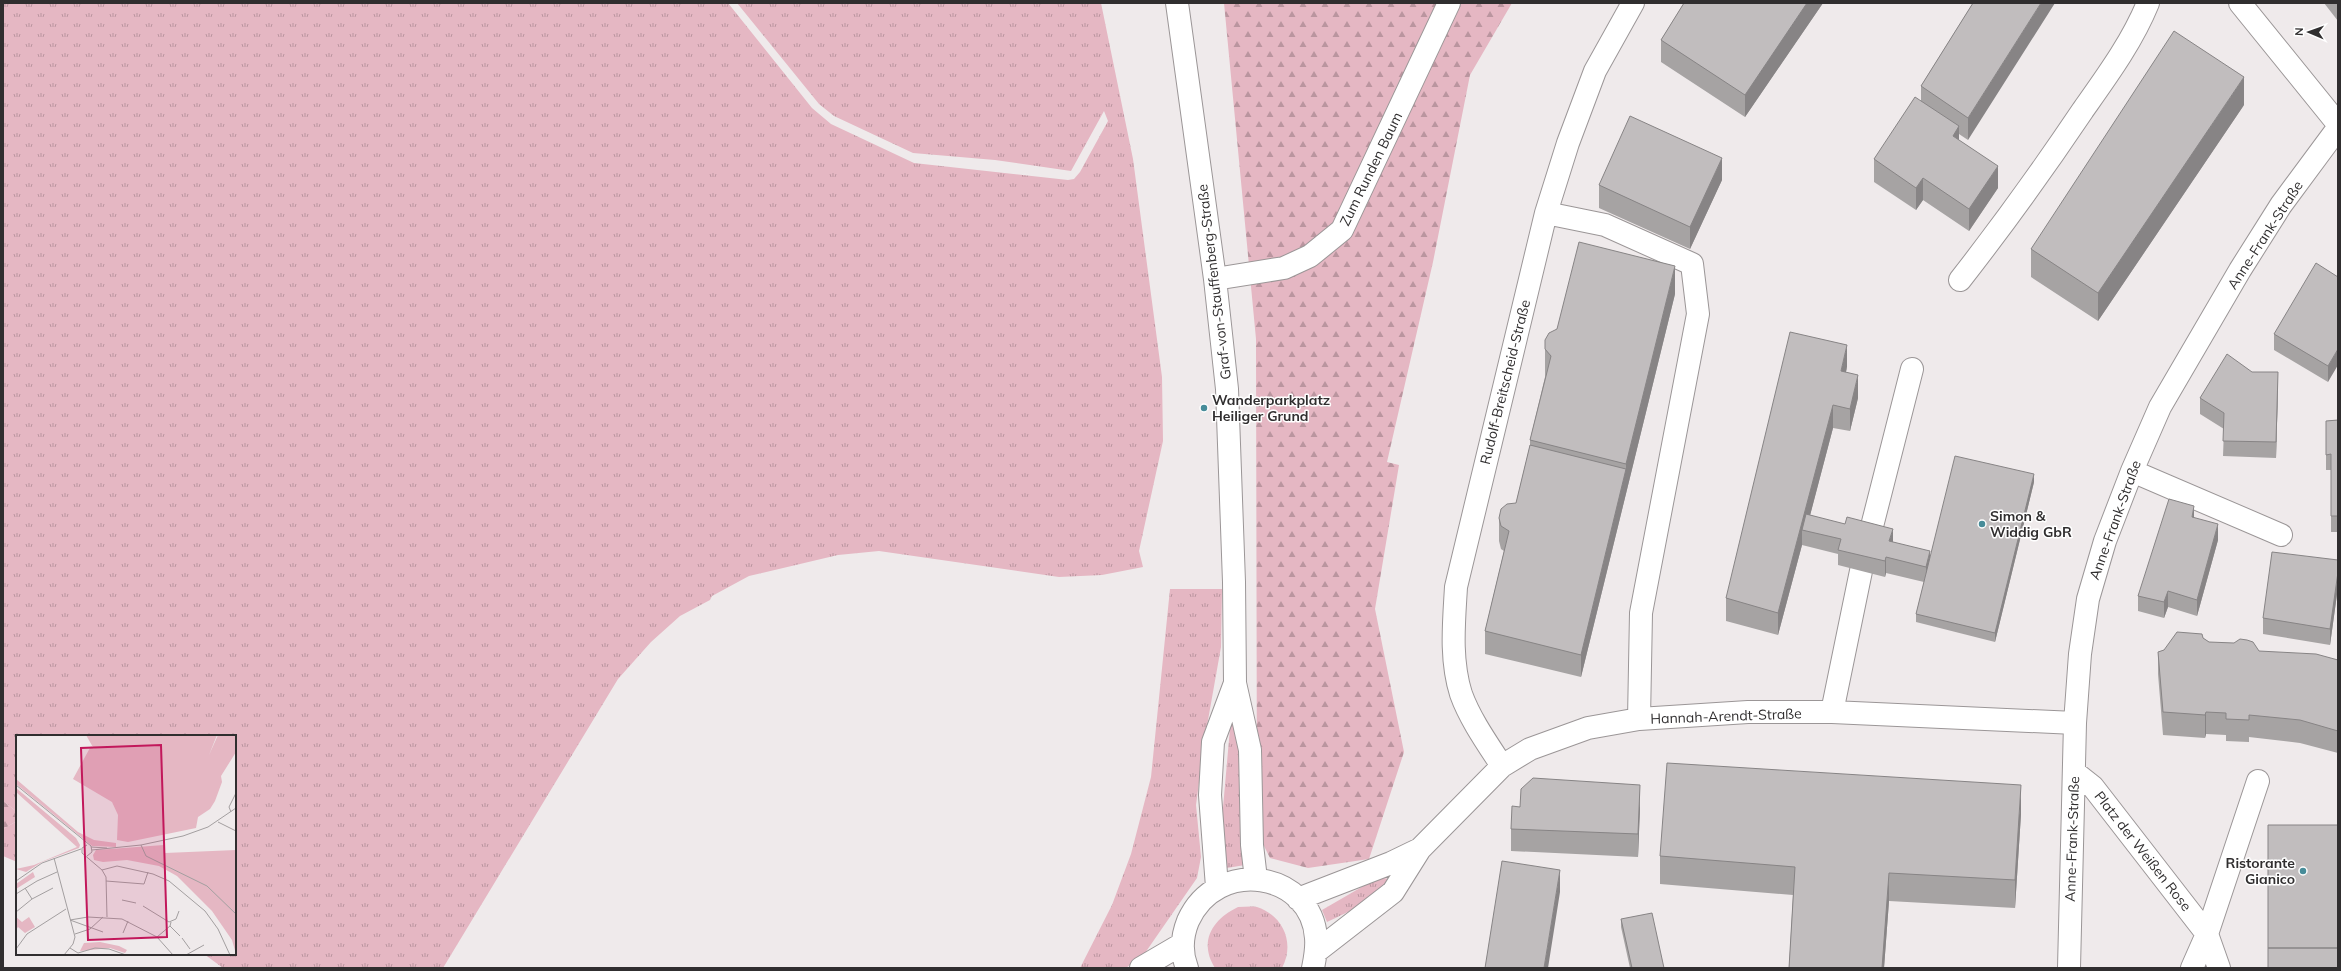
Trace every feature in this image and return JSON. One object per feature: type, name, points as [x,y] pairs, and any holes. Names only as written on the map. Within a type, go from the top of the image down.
[{"type":"street","name":"Graf-von-Stauffenberg-Straße","points":[[1177,3],[1215,279],[1229,424],[1234,582],[1235,683],[1250,750],[1252,845],[1256,879]]},
{"type":"street","name":"Zum Runden Baum","points":[[1215,279],[1284,268],[1310,256],[1342,230],[1449,3]]},
{"type":"street","name":"Rudolf-Breitscheid-Straße","points":[[1502,766],[1480,732],[1461,694],[1454,664],[1453,629],[1456,587],[1546,213],[1568,143],[1595,71],[1632,3]]},
{"type":"street","points":[[1960,280],[2019,204],[2121,54],[2142,19],[2148,3]]},
{"type":"street","points":[[2240,3],[2338,124]]},
{"type":"street","name":"Anne-Frank-Straße","points":[[2068,968],[2075,723],[2080,654],[2088,599],[2105,541],[2132,471],[2160,407],[2240,270],[2282,205],[2338,128]]},
{"type":"street","points":[[1546,213],[1605,225],[1692,264],[1698,314],[1641,612],[1639,719]]},
{"type":"street","points":[[1869,538],[1912,369]]},
{"type":"street","points":[[2132,471],[2281,535]]},
{"type":"street","points":[[1832,712],[1861,571]]},
{"type":"street","name":"Graf-von-Stauffenberg-Straße","points":[[1217,887],[1210,795],[1213,742],[1235,683]]},
{"type":"street","name":"Hannah-Arendt-Straße","points":[[1315,959],[1393,892],[1420,849],[1502,766],[1530,749],[1588,728],[1639,719],[1705,714],[1832,712],[2075,723]]},
{"type":"street","name":"Platz der Weißen Rose","points":[[2074,772],[2093,786],[2207,934],[2219,968]]},
{"type":"street","points":[[2192,968],[2207,934],[2258,781]]},
{"type":"street","name":"Hannah-Arendt-Straße","points":[[1298,899],[1391,864],[1420,849]]},
{"type":"street","points":[[1187,968],[1182,944],[1185,927],[1192,911],[1203,897],[1217,887],[1236,880],[1256,879],[1272,882],[1286,889],[1298,899],[1313,923],[1316,937],[1315,959]]},
{"type":"street","points":[[1140,968],[1182,944]]},
{"type":"green space","points":[[3,3],[728,3],[812,108],[831,124],[914,163],[1068,180],[1074,179],[1080,172],[1108,121],[1104,111],[1071,171],[995,160],[913,153],[834,116],[819,104],[737,3],[1101,3],[1133,159],[1162,377],[1163,441],[1139,551],[1143,567],[1102,575],[1059,577],[879,551],[838,555],[749,576],[712,596],[710,600],[680,616],[651,642],[618,679],[443,968],[223,968],[205,955],[236,955],[236,735],[16,735],[16,811],[3,801]]},
{"type":"green space","points":[[1224,3],[1512,3],[1470,75],[1433,262],[1387,462],[1399,465],[1375,609],[1404,752],[1369,859],[1308,868],[1270,858],[1257,832],[1256,339]]},
{"type":"green space","points":[[1170,589],[1222,589],[1221,647],[1205,737],[1196,805],[1201,857],[1197,878],[1145,953],[1126,968],[1080,968],[1112,905],[1131,854],[1151,777]]},
{"type":"green space","points":[[1231,717],[1246,752],[1245,865],[1227,868],[1222,819]]},
{"type":"green space","points":[[3,801],[16,811],[16,822],[3,829]]},
{"type":"green space","points":[[16,822],[16,862],[3,856],[3,829]]},
{"type":"green space","points":[[1379,877],[1389,879],[1377,893],[1361,905],[1327,922],[1322,910]]},
{"type":"green space","points":[[1238,907],[1257,907],[1266,911],[1280,924],[1287,941],[1286,959],[1282,968],[1215,968],[1210,958],[1208,949],[1208,940],[1211,932],[1215,924],[1221,918]]},
{"type":"building","points":[[1684,3],[1807,3],[1745,95],[1661,40]]},
{"type":"building","points":[[1973,3],[2041,3],[1968,118],[1921,86]]},
{"type":"building","points":[[2174,31],[2244,77],[2098,293],[2031,249]]},
{"type":"building","points":[[1915,97],[1959,126],[1953,136],[1998,166],[1969,209],[1923,178],[1916,188],[1874,159]]},
{"type":"building","points":[[1630,116],[1722,158],[1690,227],[1599,185]]},
{"type":"building","points":[[1579,242],[1675,266],[1626,464],[1530,440],[1551,356],[1545,349],[1545,340],[1549,333],[1557,329]]},
{"type":"building","points":[[2316,263],[2338,277],[2338,349],[2328,366],[2274,334]]},
{"type":"building","points":[[1790,332],[1847,345],[1841,371],[1858,375],[1850,409],[1833,405],[1778,613],[1726,598]]},
{"type":"building","points":[[2227,354],[2252,372],[2278,372],[2276,442],[2223,441],[2224,413],[2200,398]]},
{"type":"building","points":[[2338,420],[2338,516],[2331,516],[2331,454],[2326,455],[2326,421]]},
{"type":"building","points":[[1530,445],[1626,469],[1581,655],[1485,631],[1509,531],[1501,526],[1499,518],[1501,509],[1507,504],[1516,503]]},
{"type":"building","name":"Simon & Widdig GbR","points":[[1955,456],[2034,474],[1995,633],[1916,614]]},
{"type":"building","points":[[2169,499],[2194,506],[2192,517],[2218,524],[2197,600],[2168,591],[2164,602],[2138,596]]},
{"type":"building","points":[[1806,514],[1845,524],[1847,517],[1893,529],[1889,541],[1930,551],[1926,567],[1886,557],[1885,561],[1838,550],[1841,539],[1802,530]]},
{"type":"building","points":[[2272,552],[2338,560],[2338,572],[2330,629],[2263,618]]},
{"type":"building","points":[[2177,632],[2202,634],[2203,638],[2209,642],[2234,643],[2240,639],[2247,640],[2253,642],[2259,651],[2316,654],[2338,660],[2338,731],[2300,720],[2249,715],[2249,720],[2226,719],[2226,713],[2206,712],[2205,715],[2163,712],[2158,652],[2164,650]]},
{"type":"building","points":[[1667,763],[2021,785],[2015,880],[1889,873],[1882,968],[1789,968],[1795,867],[1660,856]]},
{"type":"building","points":[[1533,778],[1640,785],[1638,834],[1511,829],[1512,806],[1520,807],[1521,789]]},
{"type":"building","points":[[2268,825],[2338,825],[2338,948],[2268,948]]},
{"type":"building","points":[[1502,861],[1560,870],[1544,968],[1485,968]]},
{"type":"building","points":[[1652,913],[1664,968],[1632,968],[1621,919]]},
{"type":"building","points":[[2268,948],[2338,948],[2338,968],[2268,968]]},
{"type":"place","name":"Wanderparkplatz Heiliger Grund","points":[[1204,408]]},
{"type":"place","name":"Simon & Widdig GbR","points":[[1982,524]]},
{"type":"place","name":"Ristorante Gianico","points":[[2303,871]]}]
